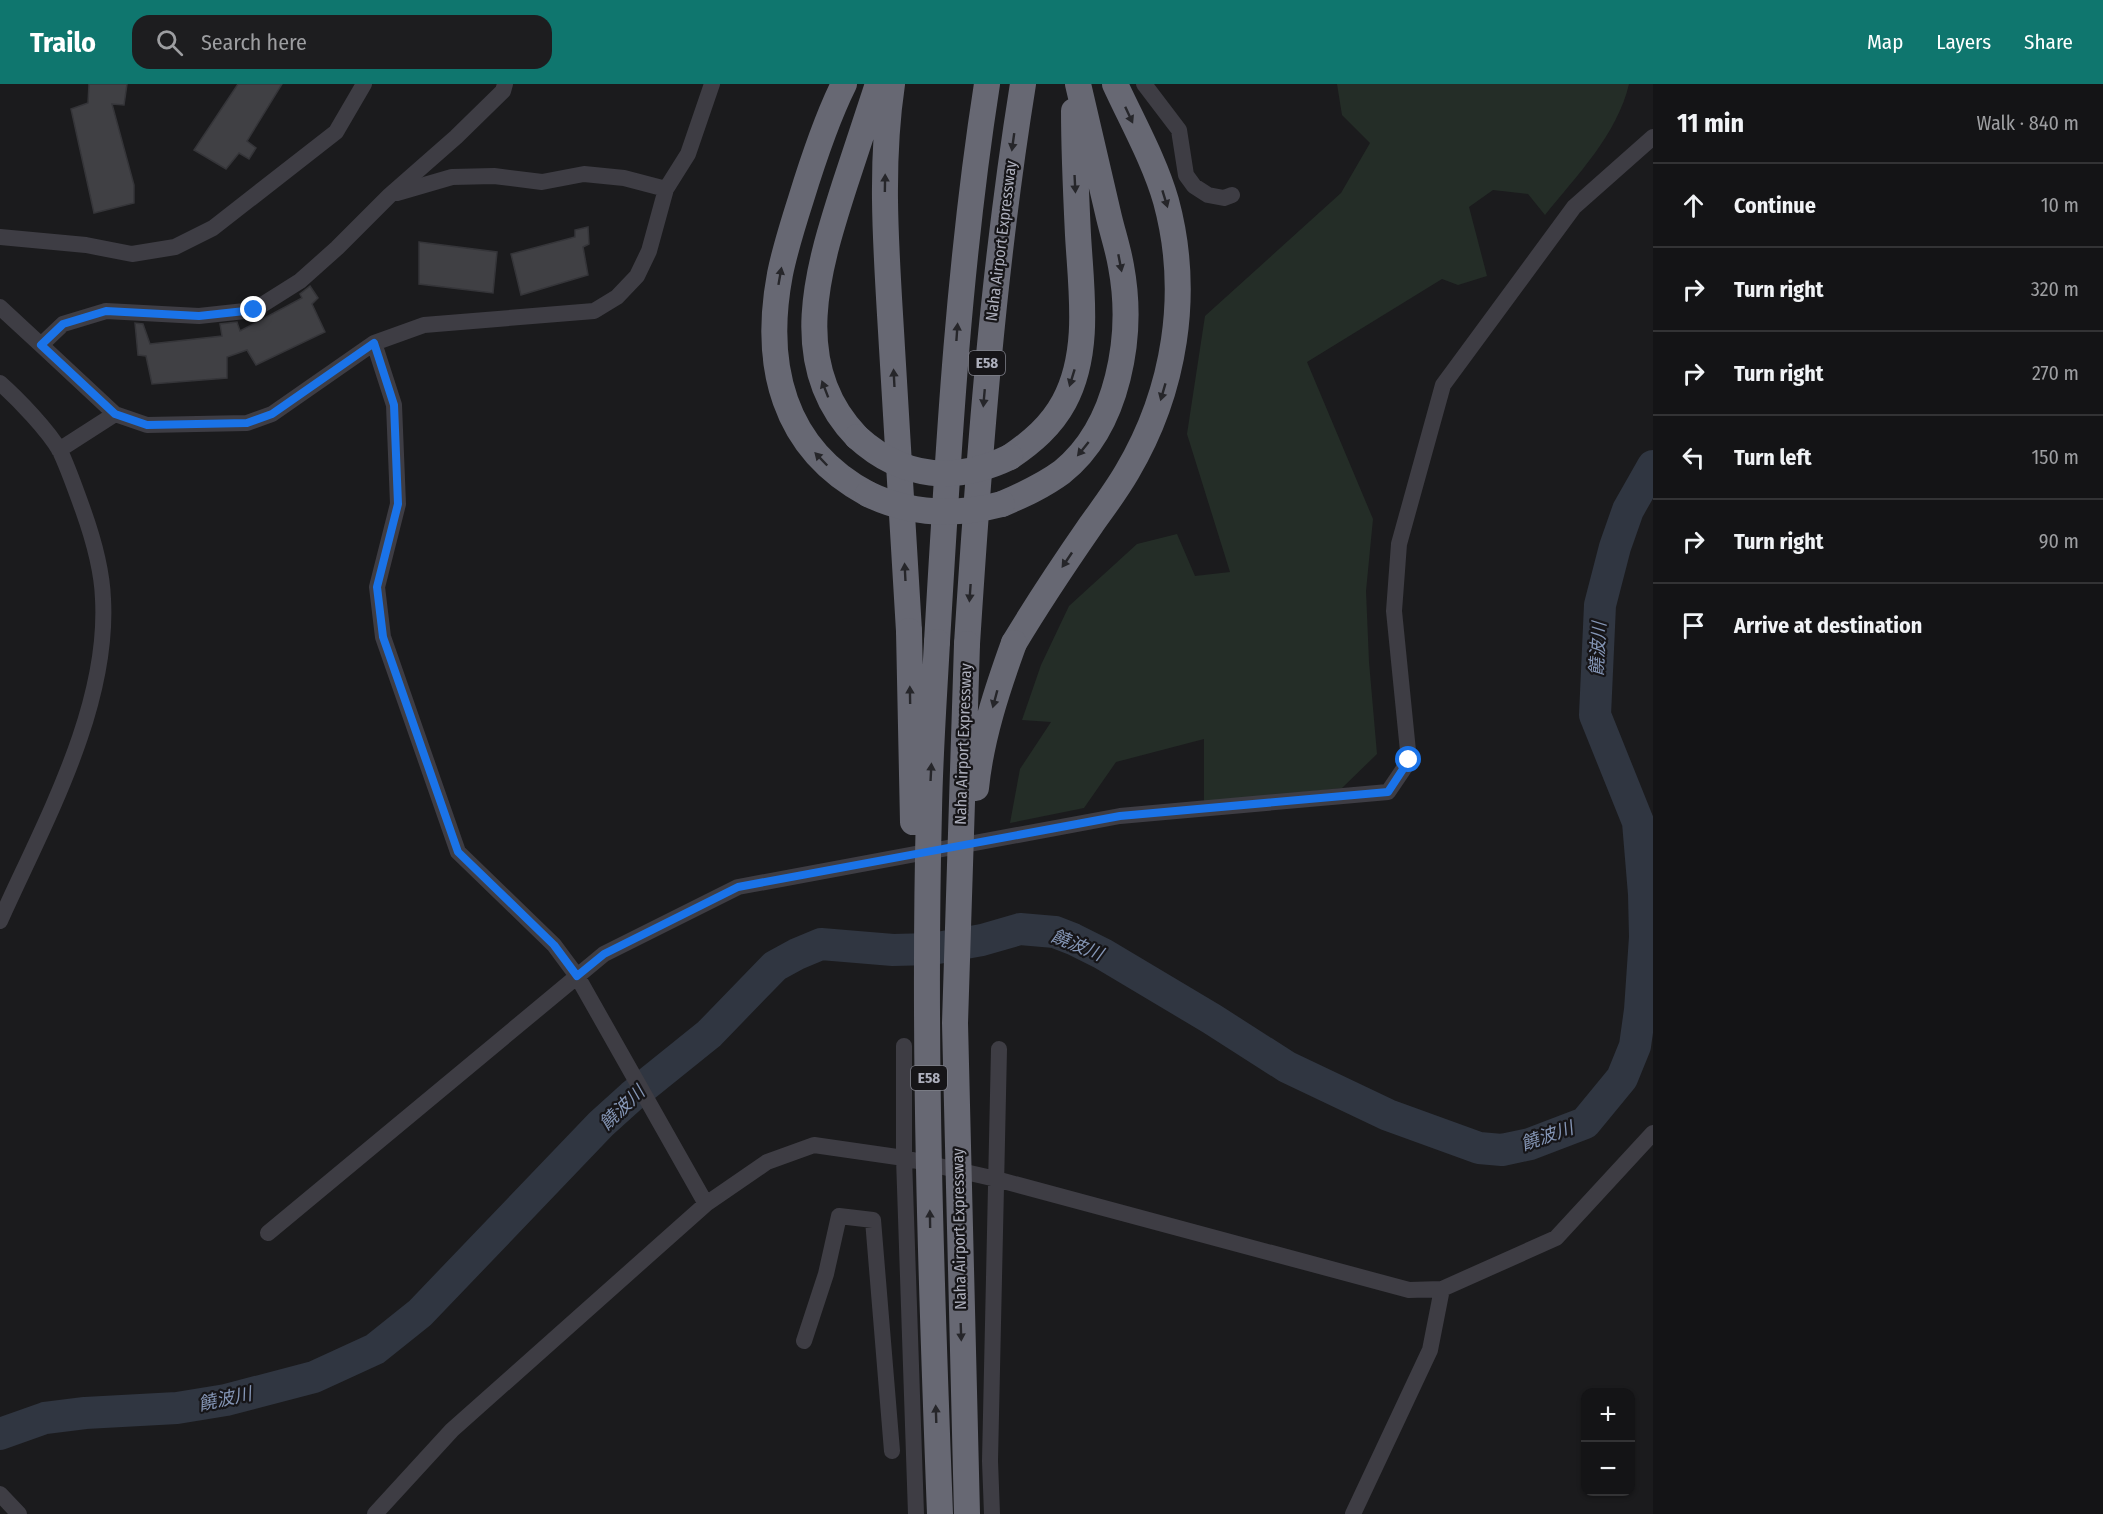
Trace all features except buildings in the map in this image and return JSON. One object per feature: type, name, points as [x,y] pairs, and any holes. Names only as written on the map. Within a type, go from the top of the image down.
[{"type":"highway","points":[[844,84],[819,144],[780,274],[774,345],[785,401],[796,427],[810,448],[842,478],[868,494],[894,505],[932,512],[966,512],[1002,504],[1038,488],[1073,461],[1095,433],[1107,409],[1117,380],[1123,347],[1124,291],[1121,266],[1098,165],[1076,84]]},
{"type":"highway","points":[[878,84],[819,270],[814,331],[817,363],[833,407],[844,424],[870,449],[903,466],[943,474],[969,472],[991,466],[1010,457],[1031,442],[1057,413],[1065,400],[1080,346],[1082,320],[1074,164],[1076,84]]},
{"type":"highway","points":[[892,84],[886,149],[887,268],[909,631],[914,867],[929,1131]]},
{"type":"highway","name":"Naha Airport Expressway","points":[[940,1514],[931,1279],[928,853],[949,432],[962,273],[987,84]]},
{"type":"highway","name":"Naha Airport Expressway","points":[[967,1514],[955,1023],[967,644],[980,436],[996,276],[1023,84]]},
{"type":"highway","points":[[960,1280],[969,1153],[973,824],[978,763],[996,694],[1014,643],[1038,603],[1126,473],[1162,398],[1175,330],[1179,298],[1178,264],[1166,198],[1115,84]]},
{"type":"street","points":[[0,237],[86,245],[132,254],[175,247],[213,228],[336,132],[364,84]]},
{"type":"street","points":[[41,345],[63,324],[106,311],[199,316],[254,310],[300,281],[337,248],[390,195],[456,137],[502,91],[505,84]]},
{"type":"street","points":[[0,307],[115,414],[147,425],[247,423],[272,414],[374,343],[424,325],[594,311],[617,297],[636,276],[649,251],[666,189],[688,154],[712,84]]},
{"type":"street","points":[[1144,84],[1179,130],[1186,175],[1194,186],[1208,195],[1224,198],[1232,195]]},
{"type":"street","points":[[268,1233],[604,954],[738,887],[1120,816],[1388,792],[1409,760],[1394,611],[1399,544],[1443,385],[1574,207],[1653,137]]},
{"type":"street","points":[[390,195],[452,177],[494,176],[542,182],[584,174],[624,178],[666,189]]},
{"type":"street","points":[[374,343],[394,405],[398,504],[377,587],[383,637],[458,852],[554,945],[577,976],[706,1204]]},
{"type":"street","points":[[0,383],[20,400],[59,450],[90,528],[99,565],[103,598],[103,636],[98,673],[88,712],[75,750],[0,921]]},
{"type":"street","points":[[59,450],[115,414]]},
{"type":"street","points":[[904,1046],[904,1158],[916,1514]]},
{"type":"street","points":[[992,1514],[990,1461],[999,1049]]},
{"type":"street","points":[[375,1514],[452,1430],[706,1204],[767,1162],[814,1145],[904,1158],[996,1179],[1408,1290],[1442,1289],[1556,1238],[1653,1133]]},
{"type":"street","points":[[804,1341],[826,1274],[839,1216],[873,1220],[892,1451]]},
{"type":"street","points":[[1353,1514],[1430,1350],[1442,1289]]},
{"type":"street","points":[[914,1460],[990,1461]]},
{"type":"street","points":[[0,1494],[19,1514]]},
{"type":"shaded area","points":[[1337,84],[1629,84],[1623,103],[1606,137],[1545,215],[1528,194],[1493,190],[1469,207],[1487,276],[1458,285],[1442,279],[1307,362],[1373,519],[1366,591],[1377,754],[1342,788],[1204,803],[1204,739],[1116,762],[1084,808],[1010,823],[1020,769],[1051,722],[1022,720],[1041,665],[1069,606],[1137,544],[1177,534],[1195,576],[1230,572],[1187,434],[1205,316],[1341,193],[1370,143],[1342,115]]},
{"type":"waterway","name":"饒波川","points":[[0,1434],[45,1418],[85,1413],[177,1408],[226,1400],[314,1377],[375,1349],[420,1313],[601,1124],[709,1034],[775,966],[821,944],[893,950],[932,949],[982,940],[1020,929],[1055,932],[1103,954],[1287,1067],[1388,1115],[1479,1148],[1502,1150],[1530,1144],[1585,1123],[1622,1078],[1635,1046],[1640,1010],[1645,937],[1638,822],[1595,715],[1600,605],[1615,547],[1628,510],[1653,466]]},
{"type":"route","points":[[254,310],[199,316],[106,311],[63,324],[41,345],[115,414],[147,425],[247,423],[272,414],[374,343],[394,405],[398,504],[377,587],[383,637],[458,852],[554,945],[577,976],[604,954],[738,887],[1120,816],[1388,792],[1409,760]]}]
